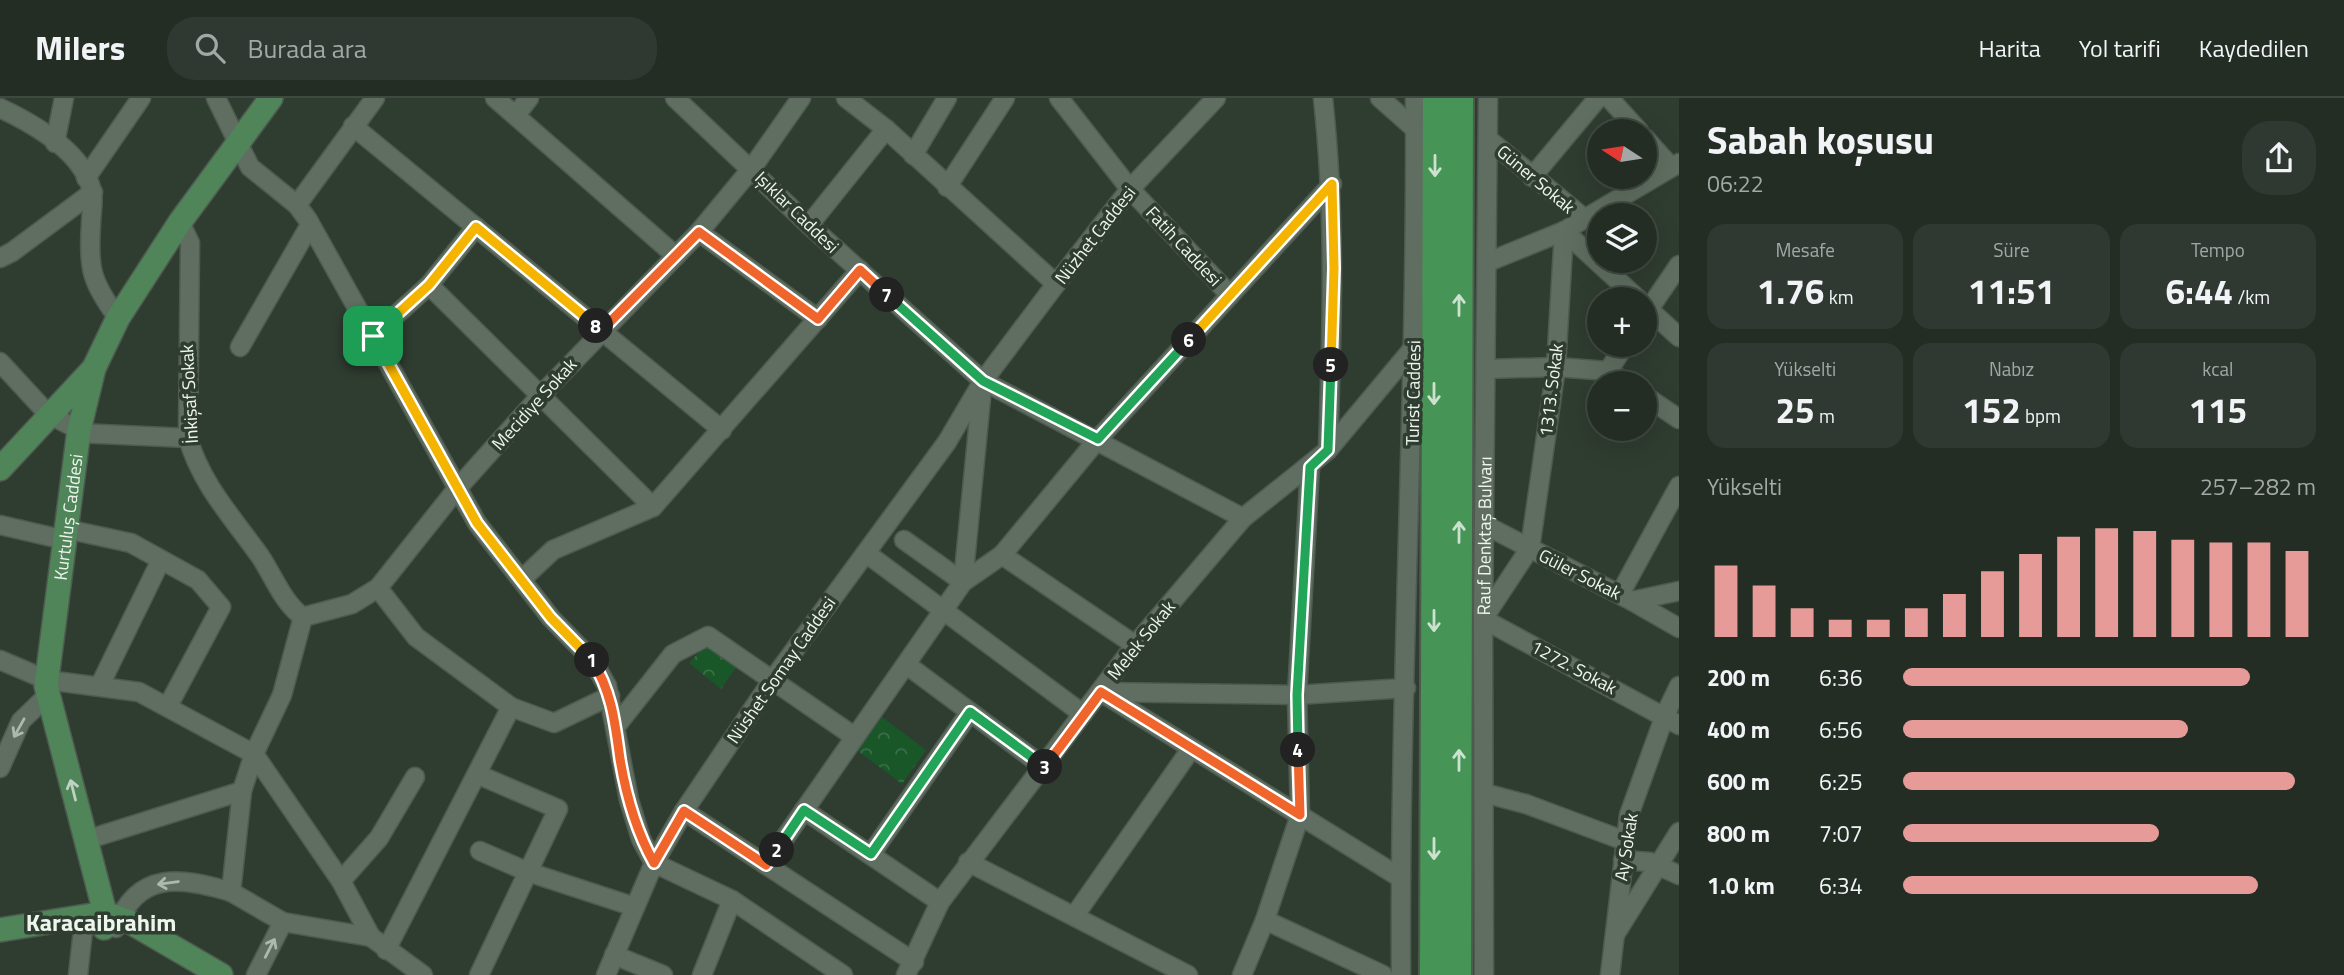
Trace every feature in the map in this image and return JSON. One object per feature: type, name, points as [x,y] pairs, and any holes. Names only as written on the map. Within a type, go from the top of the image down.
[{"type":"highway","points":[[1433,975],[1436,98]]},
{"type":"highway","name":"Rauf Denktaş Bulvarı","points":[[1458,975],[1460,98]]},
{"type":"main road","name":"Kurtuluş Caddesi","points":[[237,141],[256,98]]},
{"type":"main road","name":"Kurtuluş Caddesi","points":[[105,924],[48,687],[78,431],[94,368],[118,318],[180,222],[271,98]]},
{"type":"main road","points":[[0,469],[48,414],[94,368]]},
{"type":"main road","points":[[0,930],[105,924],[221,975]]},
{"type":"main road","points":[[0,942],[105,924],[190,975]]},
{"type":"street","points":[[55,143],[64,98]]},
{"type":"street","points":[[0,258],[89,185],[141,98]]},
{"type":"street","points":[[216,98],[250,167],[297,205],[310,225],[456,490],[477,523],[551,618],[593,661],[610,696],[629,800],[641,839],[654,863],[732,900],[843,975]]},
{"type":"street","points":[[297,205],[375,98]]},
{"type":"street","points":[[495,98],[676,256]]},
{"type":"street","points":[[516,115],[529,98]]},
{"type":"street","name":"Işıklar Caddesi","points":[[674,98],[752,168],[809,225],[983,381],[1098,439],[1243,518]]},
{"type":"street","name":"Mecidiye Sokak","points":[[303,617],[352,604],[377,588],[456,490],[541,395],[699,232],[752,168],[801,98]]},
{"type":"street","points":[[846,98],[886,129],[1056,284]]},
{"type":"street","points":[[913,155],[947,98]]},
{"type":"street","points":[[947,187],[1005,98]]},
{"type":"street","name":"Fatih Caddesi","points":[[1059,98],[1130,189],[1230,295]]},
{"type":"street","points":[[1323,98],[1332,184],[1334,268],[1328,450]]},
{"type":"street","points":[[1380,98],[1415,129]]},
{"type":"street","name":"Turist Caddesi","points":[[1401,975],[1414,347],[1415,98]]},
{"type":"street","name":"Rauf Denktaş Bulvarı","points":[[1488,98],[1483,619],[1488,973]]},
{"type":"street","points":[[1532,177],[1598,98]]},
{"type":"street","points":[[1609,98],[1628,119]]},
{"type":"street","name":"Nüzhet Caddesi","points":[[983,381],[1130,189],[1209,100]]},
{"type":"street","points":[[0,108],[21,118],[78,160],[89,185],[89,261],[100,294],[118,318]]},
{"type":"street","points":[[353,126],[722,430]]},
{"type":"street","points":[[809,225],[886,129]]},
{"type":"street","name":"Güner Sokak","points":[[1488,139],[1585,219]]},
{"type":"street","points":[[1488,262],[1564,230],[1675,165],[1657,149]]},
{"type":"street","points":[[963,582],[1002,555],[1098,439],[1332,184]]},
{"type":"street","name":"İnkişaf Sokak","points":[[180,222],[190,243],[188,438],[206,483],[262,558],[293,610],[303,617]]},
{"type":"street","points":[[240,347],[310,225]]},
{"type":"street","points":[[373,336],[429,285],[476,227]]},
{"type":"street","points":[[1564,230],[1623,287]]},
{"type":"street","name":"1313. Sokak","points":[[1530,548],[1556,367],[1564,230]]},
{"type":"street","points":[[699,232],[818,319]]},
{"type":"street","points":[[1657,291],[1679,265]]},
{"type":"street","points":[[522,579],[553,550],[653,507],[860,270]]},
{"type":"street","points":[[429,285],[653,507]]},
{"type":"street","points":[[1657,318],[1679,337]]},
{"type":"street","name":"Melek Sokak","points":[[910,968],[940,902],[1135,645],[1243,518],[1328,450],[1414,347]]},
{"type":"street","points":[[1487,369],[1556,367],[1598,371]]},
{"type":"street","points":[[2,368],[48,414],[78,431],[188,438]]},
{"type":"street","points":[[766,865],[945,613],[963,582],[983,381]]},
{"type":"street","name":"Nüshet Somay Caddesi","points":[[606,975],[654,863],[684,811],[771,682],[947,442],[983,381]]},
{"type":"street","points":[[1657,404],[1679,419]]},
{"type":"street","points":[[1242,975],[1265,920],[1300,815],[1297,695],[1310,467]]},
{"type":"street","points":[[1679,486],[1626,598],[1679,628]]},
{"type":"street","points":[[0,525],[131,543],[198,580],[220,607],[168,706]]},
{"type":"street","name":"Güler Sokak","points":[[1485,525],[1626,598],[1677,588]]},
{"type":"street","points":[[904,540],[963,582]]},
{"type":"street","points":[[1483,619],[1530,548]]},
{"type":"street","points":[[866,552],[1083,713]]},
{"type":"street","points":[[1002,555],[1135,645]]},
{"type":"street","points":[[100,685],[161,560]]},
{"type":"street","points":[[377,588],[416,637],[512,707],[554,723],[610,696]]},
{"type":"street","points":[[231,892],[242,791],[254,754],[282,695],[303,617]]},
{"type":"street","name":"1272. Sokak","points":[[1483,619],[1672,720]]},
{"type":"street","points":[[617,725],[673,654],[708,636],[771,682],[855,737]]},
{"type":"street","points":[[0,660],[48,687],[100,685],[139,692],[254,754],[341,881],[371,937],[413,972]]},
{"type":"street","points":[[907,665],[1044,767]]},
{"type":"street","name":"Ay Sokak","points":[[1610,975],[1629,815],[1672,720],[1679,686]]},
{"type":"street","points":[[0,768],[21,721],[48,687]]},
{"type":"street","points":[[1101,692],[1297,695],[1406,688]]},
{"type":"street","points":[[1101,692],[1401,878]]},
{"type":"street","points":[[386,950],[512,707]]},
{"type":"street","points":[[871,854],[970,712]]},
{"type":"street","points":[[1075,915],[1191,749]]},
{"type":"street","points":[[478,775],[558,809],[479,975]]},
{"type":"street","points":[[341,881],[379,838],[415,777]]},
{"type":"street","points":[[86,840],[242,791]]},
{"type":"street","points":[[1484,793],[1526,804],[1625,841]]},
{"type":"street","points":[[804,810],[940,902]]},
{"type":"street","points":[[684,811],[766,865],[910,968]]},
{"type":"street","points":[[1614,937],[1679,832]]},
{"type":"street","points":[[480,851],[528,872],[635,906]]},
{"type":"street","points":[[1623,860],[1659,866],[1679,875]]},
{"type":"street","points":[[968,862],[1188,975]]},
{"type":"street","points":[[78,975],[105,924],[146,888],[170,881],[203,884],[231,892],[283,922],[371,937]]},
{"type":"street","points":[[702,975],[732,900]]},
{"type":"street","points":[[1265,920],[1383,975]]},
{"type":"street","points":[[256,975],[283,922]]},
{"type":"street","points":[[614,955],[663,975]]},
{"type":"green space","points":[[705,646],[737,666],[721,689],[689,663]]},
{"type":"green space","points":[[882,717],[926,750],[902,784],[858,751]]},
{"type":"district","name":"Karacaibrahim","points":[[101,922]]},
{"type":"route","points":[[1332,184],[1334,268],[1328,450],[1310,467],[1297,695],[1300,815],[1101,692],[1044,767],[970,712],[871,854],[804,810],[766,865],[684,811],[654,863],[641,839],[629,800],[620,758],[617,725],[607,686],[593,661],[551,618],[477,523],[456,490],[373,336],[429,285],[476,227],[601,331],[699,232],[818,319],[860,270],[983,381],[1098,439],[1332,184]]}]
